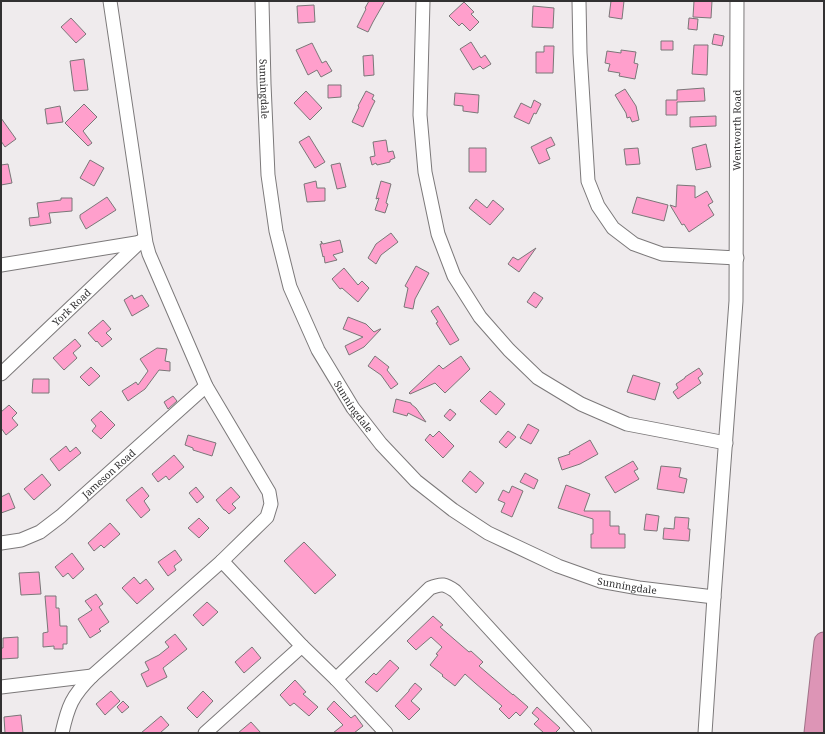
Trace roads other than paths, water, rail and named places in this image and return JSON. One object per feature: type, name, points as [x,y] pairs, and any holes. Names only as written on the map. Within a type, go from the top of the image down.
[{"type":"highway","points":[[814,733],[824,642]]},
{"type":"street","points":[[62,733],[67,712],[74,696],[84,684],[222,561],[267,517],[271,504],[269,492],[206,386],[144,242],[110,1]]},
{"type":"street","name":"Sunningdale","points":[[262,1],[268,175],[276,231],[290,287],[318,350],[353,408],[381,444],[416,481],[453,510],[488,533],[558,566],[600,581],[639,588],[714,597]]},
{"type":"street","points":[[423,1],[420,115],[425,172],[438,234],[454,276],[480,318],[509,350],[538,378],[581,404],[627,424],[726,442]]},
{"type":"street","points":[[579,1],[580,53],[588,181],[598,206],[612,228],[634,244],[662,254],[737,258]]},
{"type":"street","name":"Wentworth Road","points":[[705,733],[736,301],[737,1]]},
{"type":"street","points":[[1,265],[144,242]]},
{"type":"street","name":"York Road","points":[[1,374],[144,242]]},
{"type":"street","name":"Jameson Road","points":[[1,544],[21,540],[40,532],[61,516],[206,386]]},
{"type":"street","points":[[222,561],[302,646],[336,679],[382,731]]},
{"type":"street","points":[[336,679],[430,588],[438,584],[446,585],[455,591],[585,733]]},
{"type":"street","points":[[205,733],[302,646]]},
{"type":"street","points":[[1,688],[92,676]]}]
